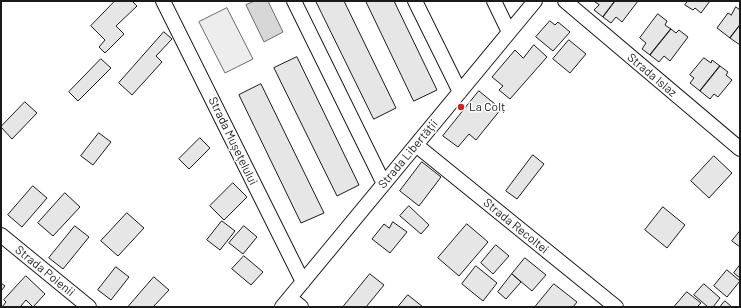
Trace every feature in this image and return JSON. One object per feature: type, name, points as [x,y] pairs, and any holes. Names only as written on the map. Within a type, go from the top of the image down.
[{"type":"street","name":"Strada Mușețelului","points":[[163,1],[303,282]]},
{"type":"street","points":[[294,1],[384,184]]},
{"type":"street","points":[[415,1],[460,92]]},
{"type":"street","points":[[494,1],[509,32]]},
{"type":"street","name":"Strada Libertății","points":[[286,302],[534,1]]},
{"type":"street","name":"Strada Islaz","points":[[565,1],[740,149]]},
{"type":"street","name":"Strada Recoltei","points":[[416,145],[616,307]]},
{"type":"street","name":"Strada Poienii","points":[[1,235],[89,307]]},
{"type":"street","points":[[286,302],[301,307]]},
{"type":"shaded area","points":[[255,1],[268,1],[283,32],[264,42],[246,5]]},
{"type":"shaded area","points":[[227,8],[253,59],[225,73],[199,22]]},
{"type":"building","points":[[115,1],[132,1],[137,6],[116,26],[124,34],[105,53],[99,47],[105,40],[91,26]]},
{"type":"building","points":[[316,1],[344,1],[396,108],[374,119]]},
{"type":"building","points":[[366,1],[394,1],[437,90],[414,101]]},
{"type":"building","points":[[594,1],[615,1],[603,17],[594,10],[599,5]]},
{"type":"building","points":[[615,1],[638,1],[622,22],[616,17],[611,23],[603,17]]},
{"type":"building","points":[[688,1],[710,1],[701,13],[695,8],[693,10],[685,5]]},
{"type":"building","points":[[736,7],[740,10],[740,25],[730,38],[717,28],[728,13],[731,15]]},
{"type":"building","points":[[658,14],[667,21],[665,25],[671,29],[650,55],[642,49],[646,43],[640,38]]},
{"type":"building","points":[[550,21],[555,25],[558,22],[570,32],[553,51],[536,37]]},
{"type":"building","points":[[740,25],[740,45],[730,38]]},
{"type":"building","points":[[671,29],[676,33],[679,30],[688,37],[670,61],[664,56],[659,62],[650,55]]},
{"type":"building","points":[[164,32],[172,39],[156,56],[162,62],[132,95],[119,83]]},
{"type":"building","points":[[569,40],[586,54],[570,73],[553,59]]},
{"type":"building","points":[[534,45],[547,57],[510,99],[499,90],[503,86],[492,77],[515,50],[523,58]]},
{"type":"building","points":[[297,57],[359,185],[337,196],[274,68]]},
{"type":"building","points":[[704,58],[711,63],[712,60],[720,66],[700,91],[690,83],[694,78],[690,75]]},
{"type":"building","points":[[101,59],[111,68],[78,101],[69,92]]},
{"type":"building","points":[[720,66],[728,72],[726,75],[732,80],[718,97],[714,94],[710,99],[700,91]]},
{"type":"building","points":[[261,84],[324,213],[301,223],[239,95]]},
{"type":"building","points":[[479,91],[501,109],[476,140],[469,134],[458,147],[443,136]]},
{"type":"building","points":[[25,102],[37,113],[12,139],[1,127]]},
{"type":"building","points":[[99,133],[111,142],[93,165],[81,156]]},
{"type":"building","points":[[200,138],[210,148],[189,169],[179,159]]},
{"type":"building","points":[[533,155],[544,164],[517,199],[506,191]]},
{"type":"building","points":[[714,156],[732,173],[709,198],[691,181]]},
{"type":"building","points":[[422,162],[441,177],[419,206],[400,191]]},
{"type":"building","points":[[233,183],[247,197],[224,220],[210,206]]},
{"type":"building","points":[[33,186],[47,198],[22,227],[8,215]]},
{"type":"building","points":[[65,193],[80,207],[53,236],[38,223]]},
{"type":"building","points":[[409,206],[429,225],[421,234],[400,216]]},
{"type":"building","points":[[663,207],[685,225],[667,248],[645,230]]},
{"type":"building","points":[[127,213],[144,228],[118,256],[101,241]]},
{"type":"building","points":[[222,221],[235,231],[220,250],[207,240]]},
{"type":"building","points":[[393,222],[407,232],[390,253],[372,239],[384,224],[389,228]]},
{"type":"building","points":[[467,224],[488,242],[459,276],[438,258]]},
{"type":"building","points":[[75,226],[89,237],[63,269],[49,258]]},
{"type":"building","points":[[244,226],[257,237],[243,254],[229,243]]},
{"type":"building","points":[[740,231],[740,247],[732,241]]},
{"type":"building","points":[[496,245],[509,256],[493,274],[481,263]]},
{"type":"building","points":[[244,256],[263,272],[251,285],[232,269]]},
{"type":"building","points":[[525,258],[546,275],[532,291],[512,274]]},
{"type":"building","points":[[740,265],[740,278],[734,273]]},
{"type":"building","points":[[476,266],[497,283],[483,301],[462,284]]},
{"type":"building","points":[[116,267],[129,277],[111,300],[98,290]]},
{"type":"building","points":[[727,270],[740,281],[727,297],[714,286]]},
{"type":"building","points":[[370,274],[384,285],[366,307],[343,307]]},
{"type":"building","points":[[512,274],[521,282],[506,299],[498,292]]},
{"type":"building","points":[[26,276],[45,294],[33,307],[26,300],[20,307],[2,307],[6,302],[4,300]]},
{"type":"building","points":[[154,277],[169,290],[153,307],[128,307]]},
{"type":"building","points":[[1,283],[5,286],[1,291]]},
{"type":"building","points":[[554,284],[577,302],[573,307],[535,307]]},
{"type":"building","points":[[704,284],[720,298],[713,307],[708,307],[694,295]]},
{"type":"building","points":[[687,292],[701,303],[697,307],[674,307]]},
{"type":"building","points":[[408,295],[423,307],[398,307]]},
{"type":"building","points":[[725,301],[732,307],[720,307]]},
{"type":"place","name":"La Colț","points":[[461,107]]}]
